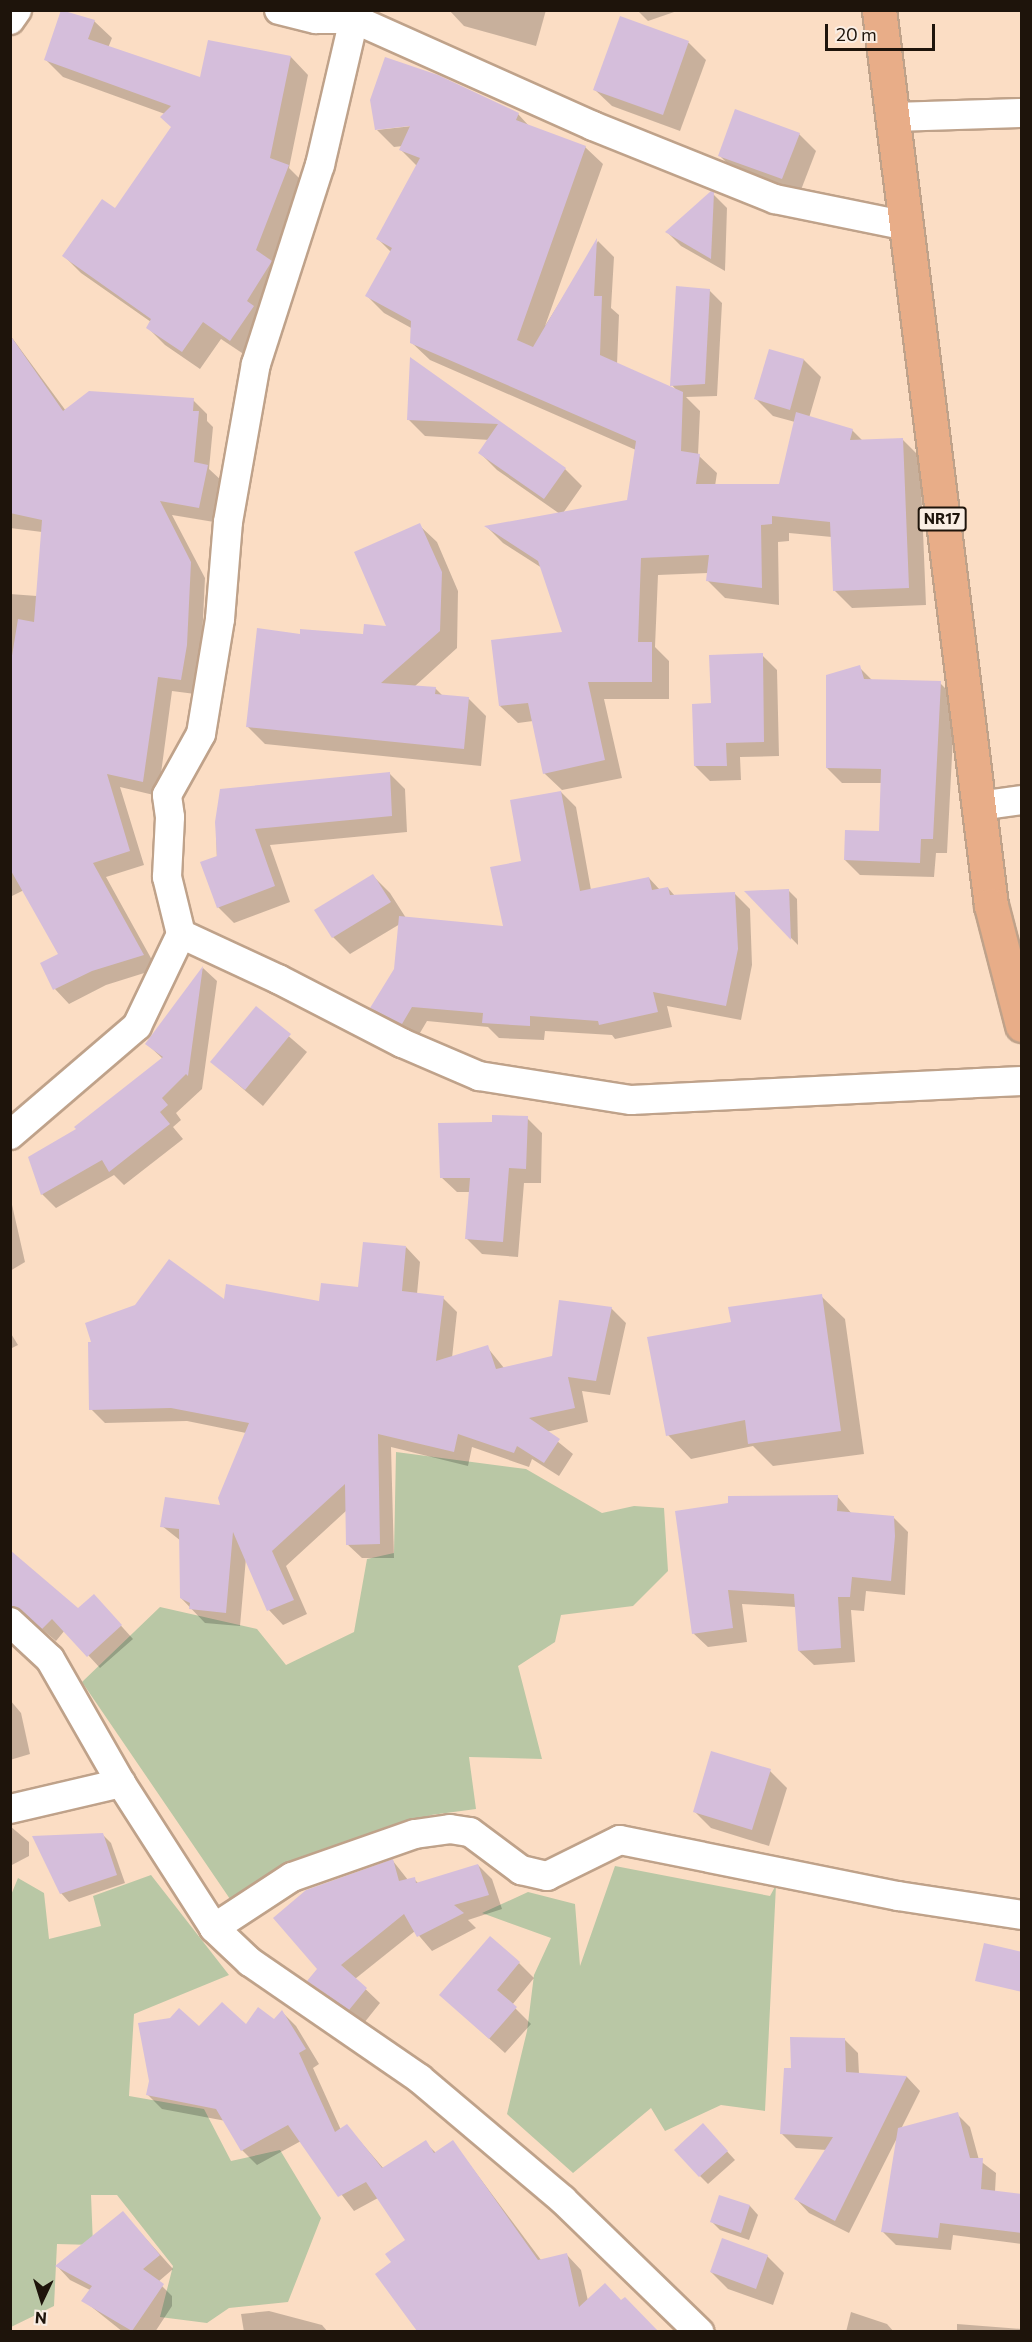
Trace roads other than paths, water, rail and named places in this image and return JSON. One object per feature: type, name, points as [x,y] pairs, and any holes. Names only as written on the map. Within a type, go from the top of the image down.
[{"type":"main road","name":"NR17","points":[[879,10],[903,225],[991,905],[1022,1025]]},
{"type":"street","points":[[10,20],[17,10]]},
{"type":"street","points":[[279,10],[316,20],[354,18],[593,126],[775,199],[903,225]]},
{"type":"street","points":[[10,1135],[137,1026],[181,934],[168,877],[170,817],[167,795],[201,734],[220,619],[228,522],[256,364],[320,165],[354,18]]},
{"type":"street","points":[[891,117],[1022,113]]},
{"type":"street","points":[[979,806],[1022,800]]},
{"type":"street","points":[[181,934],[278,979],[402,1043],[479,1076],[631,1100],[1022,1081]]},
{"type":"street","points":[[10,1622],[50,1659],[121,1783],[214,1928],[250,1962],[420,2079],[564,2200],[699,2331]]},
{"type":"street","points":[[10,1809],[121,1783]]},
{"type":"street","points":[[214,1928],[292,1876],[415,1834],[450,1829],[470,1832],[521,1870],[546,1876],[620,1840],[898,1896],[1022,1915]]}]
